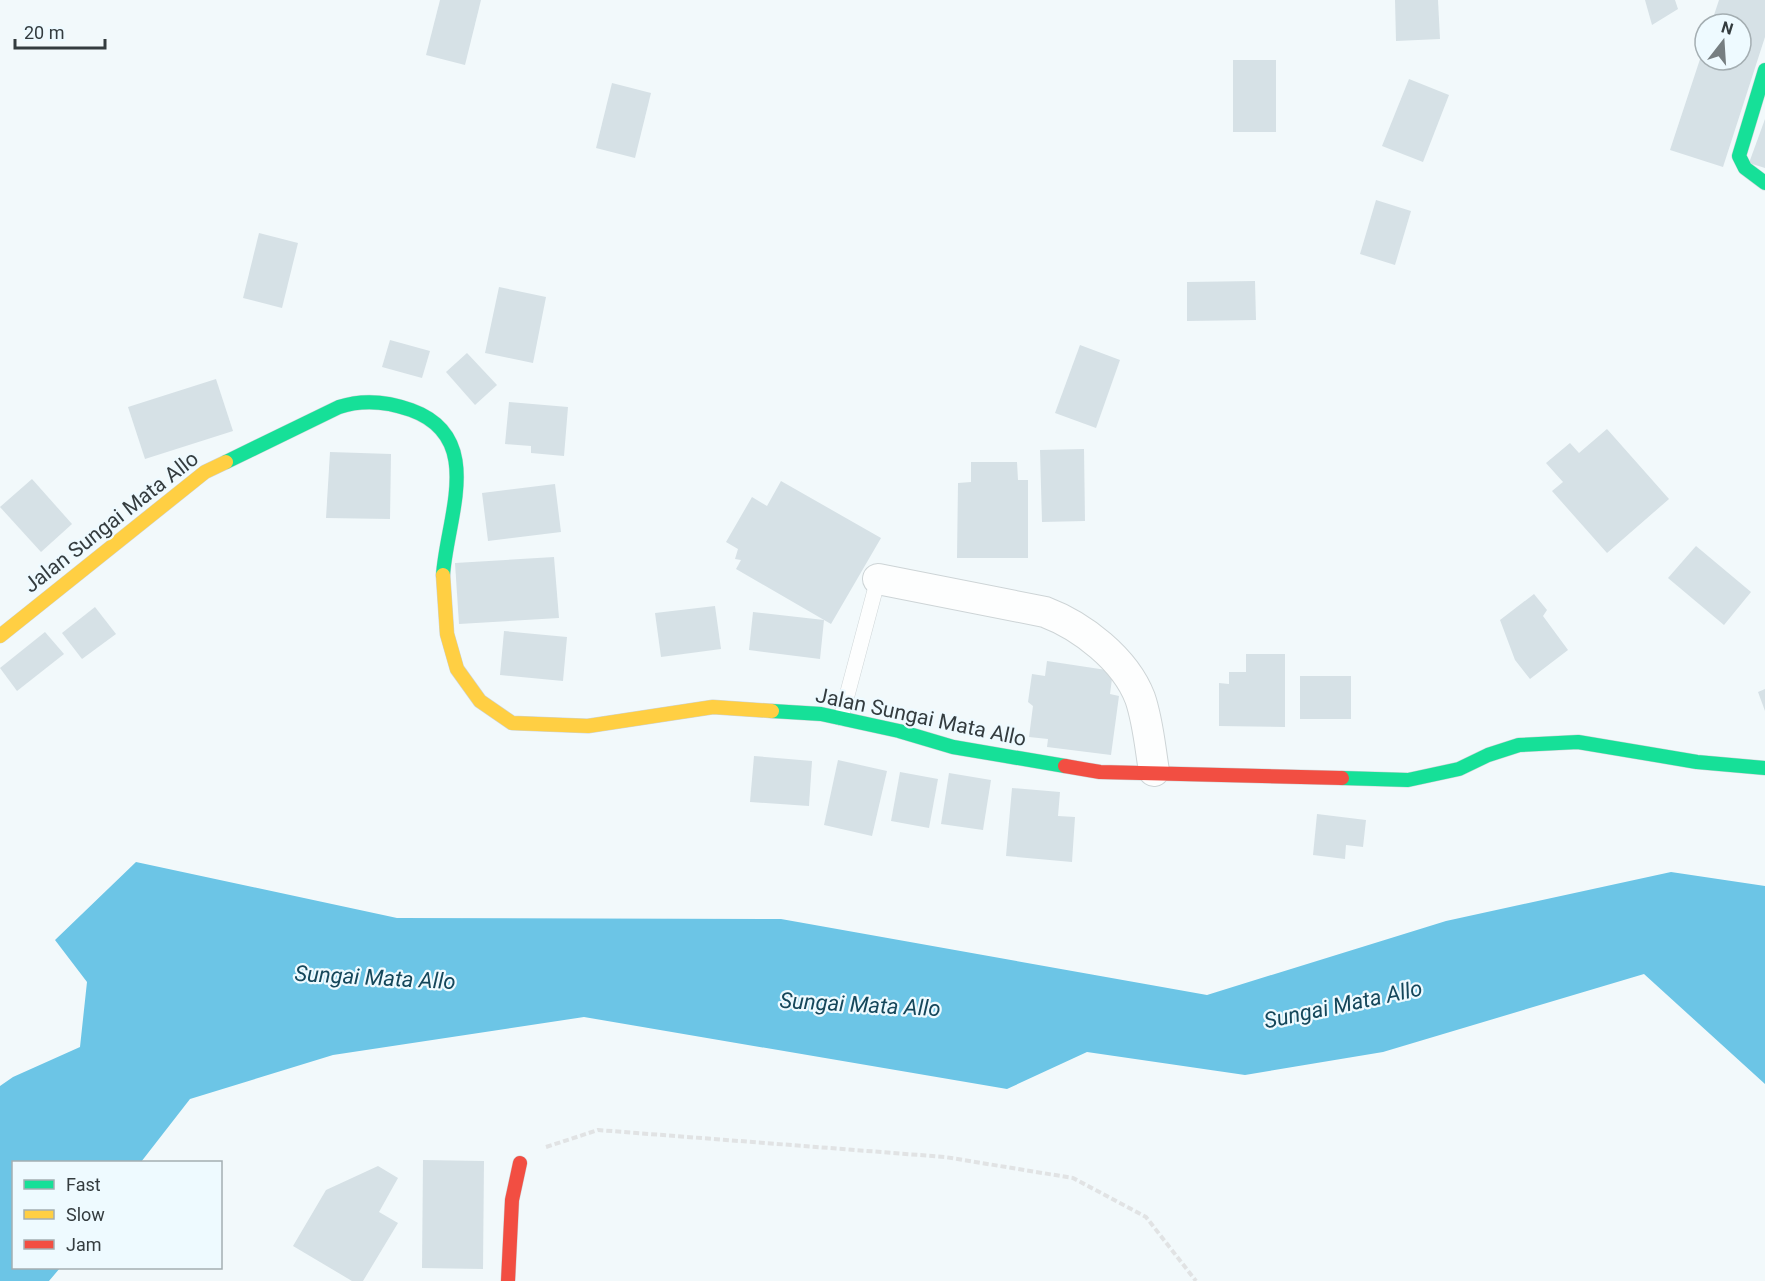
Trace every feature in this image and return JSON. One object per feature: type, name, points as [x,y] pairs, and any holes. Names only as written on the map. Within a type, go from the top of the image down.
[{"type":"street","points":[[1765,70],[1739,156],[1745,168],[1765,183]]},
{"type":"street","name":"Jalan Sungai Mata Allo","points":[[0,636],[205,472],[358,401],[385,404],[430,417],[452,445],[458,465],[457,492],[445,549],[443,578],[447,634],[457,669],[480,701],[512,723],[588,726],[713,707],[821,714],[899,731],[952,747],[1022,761],[1100,772],[1155,771],[1408,780],[1459,769],[1488,754],[1519,745],[1578,742],[1697,762],[1765,768]]},
{"type":"street","points":[[878,579],[1045,612],[1070,621],[1113,657],[1139,696],[1155,771]]},
{"type":"street","points":[[508,1281],[512,1200],[520,1163]]},
{"type":"lane","points":[[841,718],[878,579]]},
{"type":"path","points":[[520,1163],[545,1147],[598,1130],[945,1157],[1073,1178],[1146,1217],[1196,1281]]},
{"type":"water","name":"Sungai Mata Allo","points":[[136,862],[397,918],[781,919],[1207,995],[1446,921],[1671,872],[1765,886],[1765,1084],[1644,974],[1383,1052],[1245,1075],[1087,1052],[1007,1089],[584,1017],[333,1055],[190,1099],[142,1161],[12,1161],[12,1269],[59,1269],[49,1281],[0,1281],[0,1086],[13,1077],[80,1047],[87,982],[55,940]]},
{"type":"building","points":[[440,0],[481,0],[465,65],[426,55]]},
{"type":"building","points":[[1395,0],[1438,0],[1440,39],[1396,41]]},
{"type":"building","points":[[1645,0],[1675,0],[1678,9],[1652,25]]},
{"type":"building","points":[[1719,0],[1765,0],[1765,37],[1723,167],[1670,150],[1696,72],[1753,72],[1753,12],[1715,12]]},
{"type":"building","points":[[1233,60],[1276,60],[1276,132],[1233,132]]},
{"type":"building","points":[[1409,79],[1449,95],[1423,162],[1382,146]]},
{"type":"building","points":[[612,83],[651,93],[635,158],[596,148]]},
{"type":"building","points":[[1765,119],[1765,168],[1749,163]]},
{"type":"building","points":[[1376,200],[1411,211],[1395,265],[1360,254]]},
{"type":"building","points":[[259,233],[298,243],[282,308],[243,298]]},
{"type":"building","points":[[1255,281],[1256,320],[1187,321],[1187,282]]},
{"type":"building","points":[[499,287],[546,297],[533,363],[485,353]]},
{"type":"building","points":[[390,340],[430,351],[422,378],[382,367]]},
{"type":"building","points":[[1080,345],[1120,360],[1096,428],[1055,413]]},
{"type":"building","points":[[467,353],[497,385],[475,405],[446,372]]},
{"type":"building","points":[[216,379],[233,431],[145,459],[128,407]]},
{"type":"building","points":[[509,402],[568,407],[564,456],[531,453],[531,446],[505,444]]},
{"type":"building","points":[[1607,429],[1669,499],[1607,553],[1552,491],[1563,482],[1546,463],[1570,443],[1579,453]]},
{"type":"building","points":[[1084,449],[1085,521],[1042,522],[1040,450]]},
{"type":"building","points":[[330,452],[391,454],[390,519],[326,518]]},
{"type":"building","points":[[971,462],[1017,462],[1018,480],[1028,480],[1028,558],[957,558],[958,483],[971,482]]},
{"type":"building","points":[[32,479],[72,524],[41,552],[0,507]]},
{"type":"building","points":[[781,481],[881,538],[831,624],[736,569],[741,560],[735,559],[738,549],[726,542],[752,497],[767,506]]},
{"type":"building","points":[[555,484],[561,532],[488,541],[482,493]]},
{"type":"building","points":[[1696,546],[1751,592],[1724,625],[1668,578]]},
{"type":"building","points":[[554,557],[559,618],[459,624],[455,563]]},
{"type":"building","points":[[1534,594],[1547,610],[1543,616],[1568,650],[1530,679],[1515,660],[1500,620]]},
{"type":"building","points":[[715,606],[721,649],[661,657],[655,613]]},
{"type":"building","points":[[95,607],[116,634],[82,659],[62,633]]},
{"type":"building","points":[[753,612],[824,620],[820,659],[749,650]]},
{"type":"building","points":[[504,631],[567,637],[563,681],[500,675]]},
{"type":"building","points":[[45,632],[64,654],[17,691],[0,668]]},
{"type":"building","points":[[1246,654],[1285,654],[1285,727],[1219,726],[1219,683],[1229,684],[1229,672],[1246,672]]},
{"type":"building","points":[[1047,661],[1113,671],[1110,694],[1119,696],[1111,755],[1047,747],[1048,739],[1029,737],[1033,706],[1028,702],[1032,674],[1045,676]]},
{"type":"building","points":[[1300,676],[1351,676],[1351,719],[1300,719]]},
{"type":"building","points":[[1765,689],[1765,711],[1758,692]]},
{"type":"building","points":[[754,756],[812,761],[809,806],[750,802]]},
{"type":"building","points":[[838,760],[887,771],[872,836],[824,825]]},
{"type":"building","points":[[900,772],[938,779],[929,828],[891,821]]},
{"type":"building","points":[[949,773],[991,780],[983,830],[941,824]]},
{"type":"building","points":[[1012,788],[1060,792],[1058,816],[1075,817],[1072,862],[1006,856]]},
{"type":"building","points":[[1317,814],[1366,820],[1363,847],[1346,845],[1345,859],[1313,855]]},
{"type":"building","points":[[423,1160],[484,1161],[483,1269],[422,1268]]},
{"type":"building","points":[[378,1166],[398,1178],[379,1212],[398,1223],[363,1281],[352,1281],[293,1246],[326,1190]]},
{"type":"traffic: fast","points":[[1765,70],[1739,156],[1745,168],[1765,183]]},
{"type":"traffic: fast","points":[[226,462],[348,404],[375,402],[411,410],[434,422],[448,439],[455,459],[457,481],[443,575]]},
{"type":"traffic: fast","points":[[772,711],[821,714],[899,731],[953,747],[1065,766]]},
{"type":"traffic: fast","points":[[1342,778],[1408,780],[1459,769],[1488,755],[1519,745],[1578,742],[1697,762],[1765,768]]},
{"type":"traffic: slow","points":[[0,636],[205,472],[226,462]]},
{"type":"traffic: slow","points":[[443,575],[447,634],[457,669],[480,701],[512,723],[588,726],[713,707],[772,711]]},
{"type":"traffic: jam","points":[[1065,766],[1100,772],[1342,778]]},
{"type":"traffic: jam","points":[[508,1281],[512,1200],[520,1163]]}]
